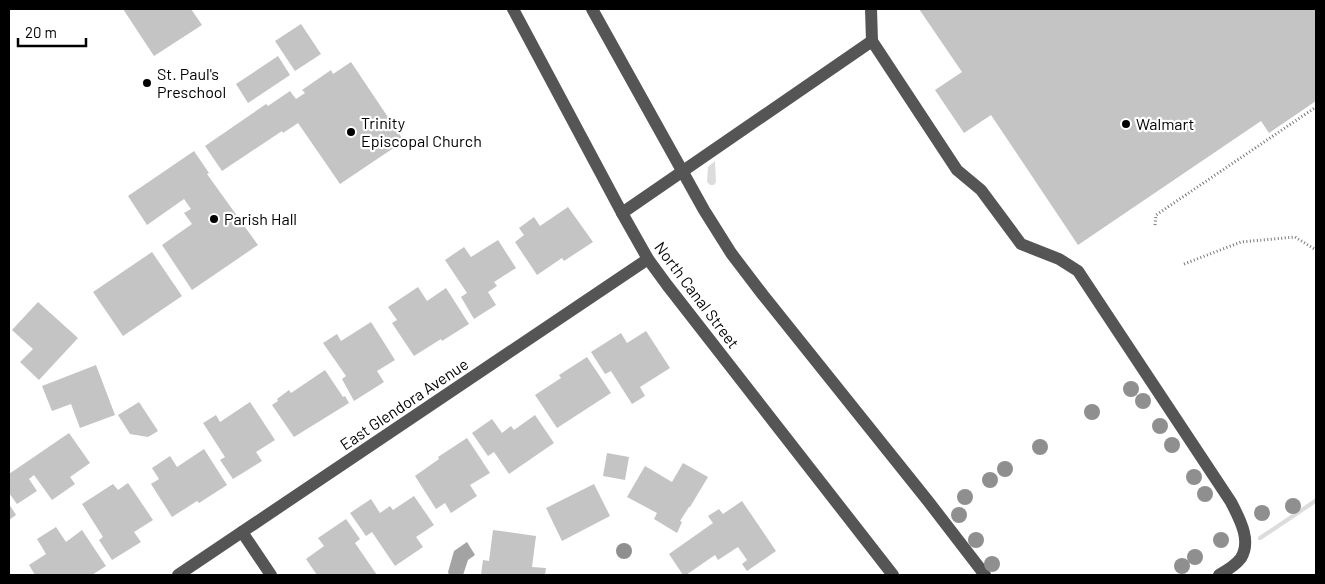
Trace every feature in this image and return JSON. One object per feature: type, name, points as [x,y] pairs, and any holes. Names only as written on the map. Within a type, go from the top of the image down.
[{"type":"street","name":"North Canal Street","points":[[512,9],[648,259],[893,575]]},
{"type":"street","points":[[592,9],[716,231],[748,276],[985,575]]},
{"type":"street","points":[[871,9],[872,41],[953,165],[986,196],[1015,239],[1025,247],[1059,259],[1078,271],[1231,502],[1244,530],[1245,546],[1241,558],[1219,575]]},
{"type":"street","points":[[622,213],[872,41]]},
{"type":"street","name":"East Glendora Avenue","points":[[178,575],[648,259]]},
{"type":"street","points":[[242,532],[271,575]]},
{"type":"path","points":[[1155,225],[1156,215],[1316,107]]},
{"type":"path","points":[[1184,264],[1241,242],[1250,241],[1295,237],[1316,250]]},
{"type":"shaded area","points":[[715,161],[716,182],[714,185],[710,185],[707,182],[708,167]]},
{"type":"shaded area","points":[[1316,498],[1316,503],[1261,540],[1258,540],[1258,537]]},
{"type":"shaded area","points":[[467,542],[475,555],[468,560],[463,575],[449,575],[448,572],[454,551]]},
{"type":"building","points":[[123,9],[191,9],[202,25],[154,56]]},
{"type":"building","name":"Walmart","points":[[919,9],[1316,9],[1316,101],[1269,133],[1261,121],[1078,245],[991,115],[964,133],[935,90],[962,72]]},
{"type":"building","points":[[301,24],[321,54],[295,71],[275,41]]},
{"type":"building","points":[[278,56],[290,75],[248,103],[236,84]]},
{"type":"building","name":"Trinity Episcopal Church","points":[[351,62],[404,141],[340,184],[298,123],[283,133],[282,131],[222,171],[205,146],[266,104],[268,106],[290,91],[296,99],[305,93],[302,90],[331,70],[333,74]]},
{"type":"building","name":"Parish Hall","points":[[194,151],[209,173],[207,174],[258,245],[192,290],[162,245],[192,224],[184,213],[191,209],[184,199],[147,225],[128,196]]},
{"type":"building","points":[[568,207],[593,242],[564,261],[562,258],[537,275],[515,242],[524,235],[519,228],[534,217],[540,226]]},
{"type":"building","points":[[498,240],[516,268],[494,282],[497,286],[488,292],[496,305],[474,319],[461,297],[467,293],[445,260],[464,247],[471,257]]},
{"type":"building","points":[[152,252],[182,296],[123,336],[93,292]]},
{"type":"building","points":[[418,287],[427,301],[446,288],[469,324],[414,356],[392,323],[397,320],[388,307]]},
{"type":"building","points":[[38,302],[78,338],[39,380],[20,362],[33,349],[12,330]]},
{"type":"building","points":[[371,322],[395,360],[377,371],[384,382],[354,401],[342,379],[346,376],[323,343],[337,334],[341,341]]},
{"type":"building","points":[[646,331],[670,368],[640,387],[645,396],[632,404],[611,371],[605,374],[591,352],[621,333],[627,343]]},
{"type":"building","points":[[587,357],[611,393],[557,428],[535,395],[561,378],[559,375]]},
{"type":"building","points":[[96,365],[115,415],[80,428],[71,404],[52,411],[42,386]]},
{"type":"building","points":[[325,370],[349,403],[294,437],[272,405],[289,390],[291,393]]},
{"type":"building","points":[[139,402],[158,431],[148,437],[130,434],[118,415]]},
{"type":"building","points":[[250,402],[275,440],[256,452],[262,461],[233,479],[220,460],[225,457],[203,423],[216,415],[220,422]]},
{"type":"building","points":[[535,415],[554,443],[509,474],[494,452],[488,456],[472,433],[492,419],[502,433],[511,426],[514,430]]},
{"type":"building","points":[[69,433],[90,463],[70,477],[75,484],[52,500],[34,475],[29,479],[37,491],[17,504],[9,493],[9,474]]},
{"type":"building","points":[[467,438],[490,473],[470,485],[477,496],[451,513],[445,503],[436,509],[415,476],[439,459],[438,457]]},
{"type":"building","points":[[204,449],[227,485],[172,517],[151,484],[159,479],[152,468],[170,456],[177,467]]},
{"type":"building","points":[[607,453],[629,457],[625,480],[603,476]]},
{"type":"building","points":[[683,463],[708,477],[680,521],[682,522],[677,533],[654,519],[657,513],[627,497],[645,466],[672,482]]},
{"type":"building","points":[[128,483],[153,520],[134,532],[141,542],[112,560],[99,540],[103,537],[82,504],[113,484],[118,490]]},
{"type":"building","points":[[594,484],[610,516],[562,541],[546,508]]},
{"type":"building","points":[[414,496],[434,525],[416,537],[423,547],[395,566],[372,532],[366,536],[350,513],[371,499],[380,513],[390,506],[393,510]]},
{"type":"building","points":[[742,501],[776,551],[747,571],[742,564],[747,560],[738,547],[718,560],[715,555],[686,575],[683,575],[669,554],[713,523],[708,516],[719,509],[723,514]]},
{"type":"building","points":[[9,504],[16,515],[9,520]]},
{"type":"building","points":[[346,519],[360,539],[355,543],[377,575],[317,575],[306,559],[324,546],[318,538]]},
{"type":"building","points":[[56,527],[66,542],[82,530],[106,566],[92,575],[35,575],[29,565],[46,554],[37,539]]},
{"type":"building","points":[[493,530],[536,536],[532,567],[546,568],[545,575],[481,575],[483,560],[489,561]]},
{"type":"place","name":"St. Paul's Preschool","points":[[147,83]]},
{"type":"place","name":"Walmart","points":[[1126,124]]},
{"type":"place","name":"Trinity Episcopal Church","points":[[351,132]]},
{"type":"place","name":"Parish Hall","points":[[214,219]]}]
